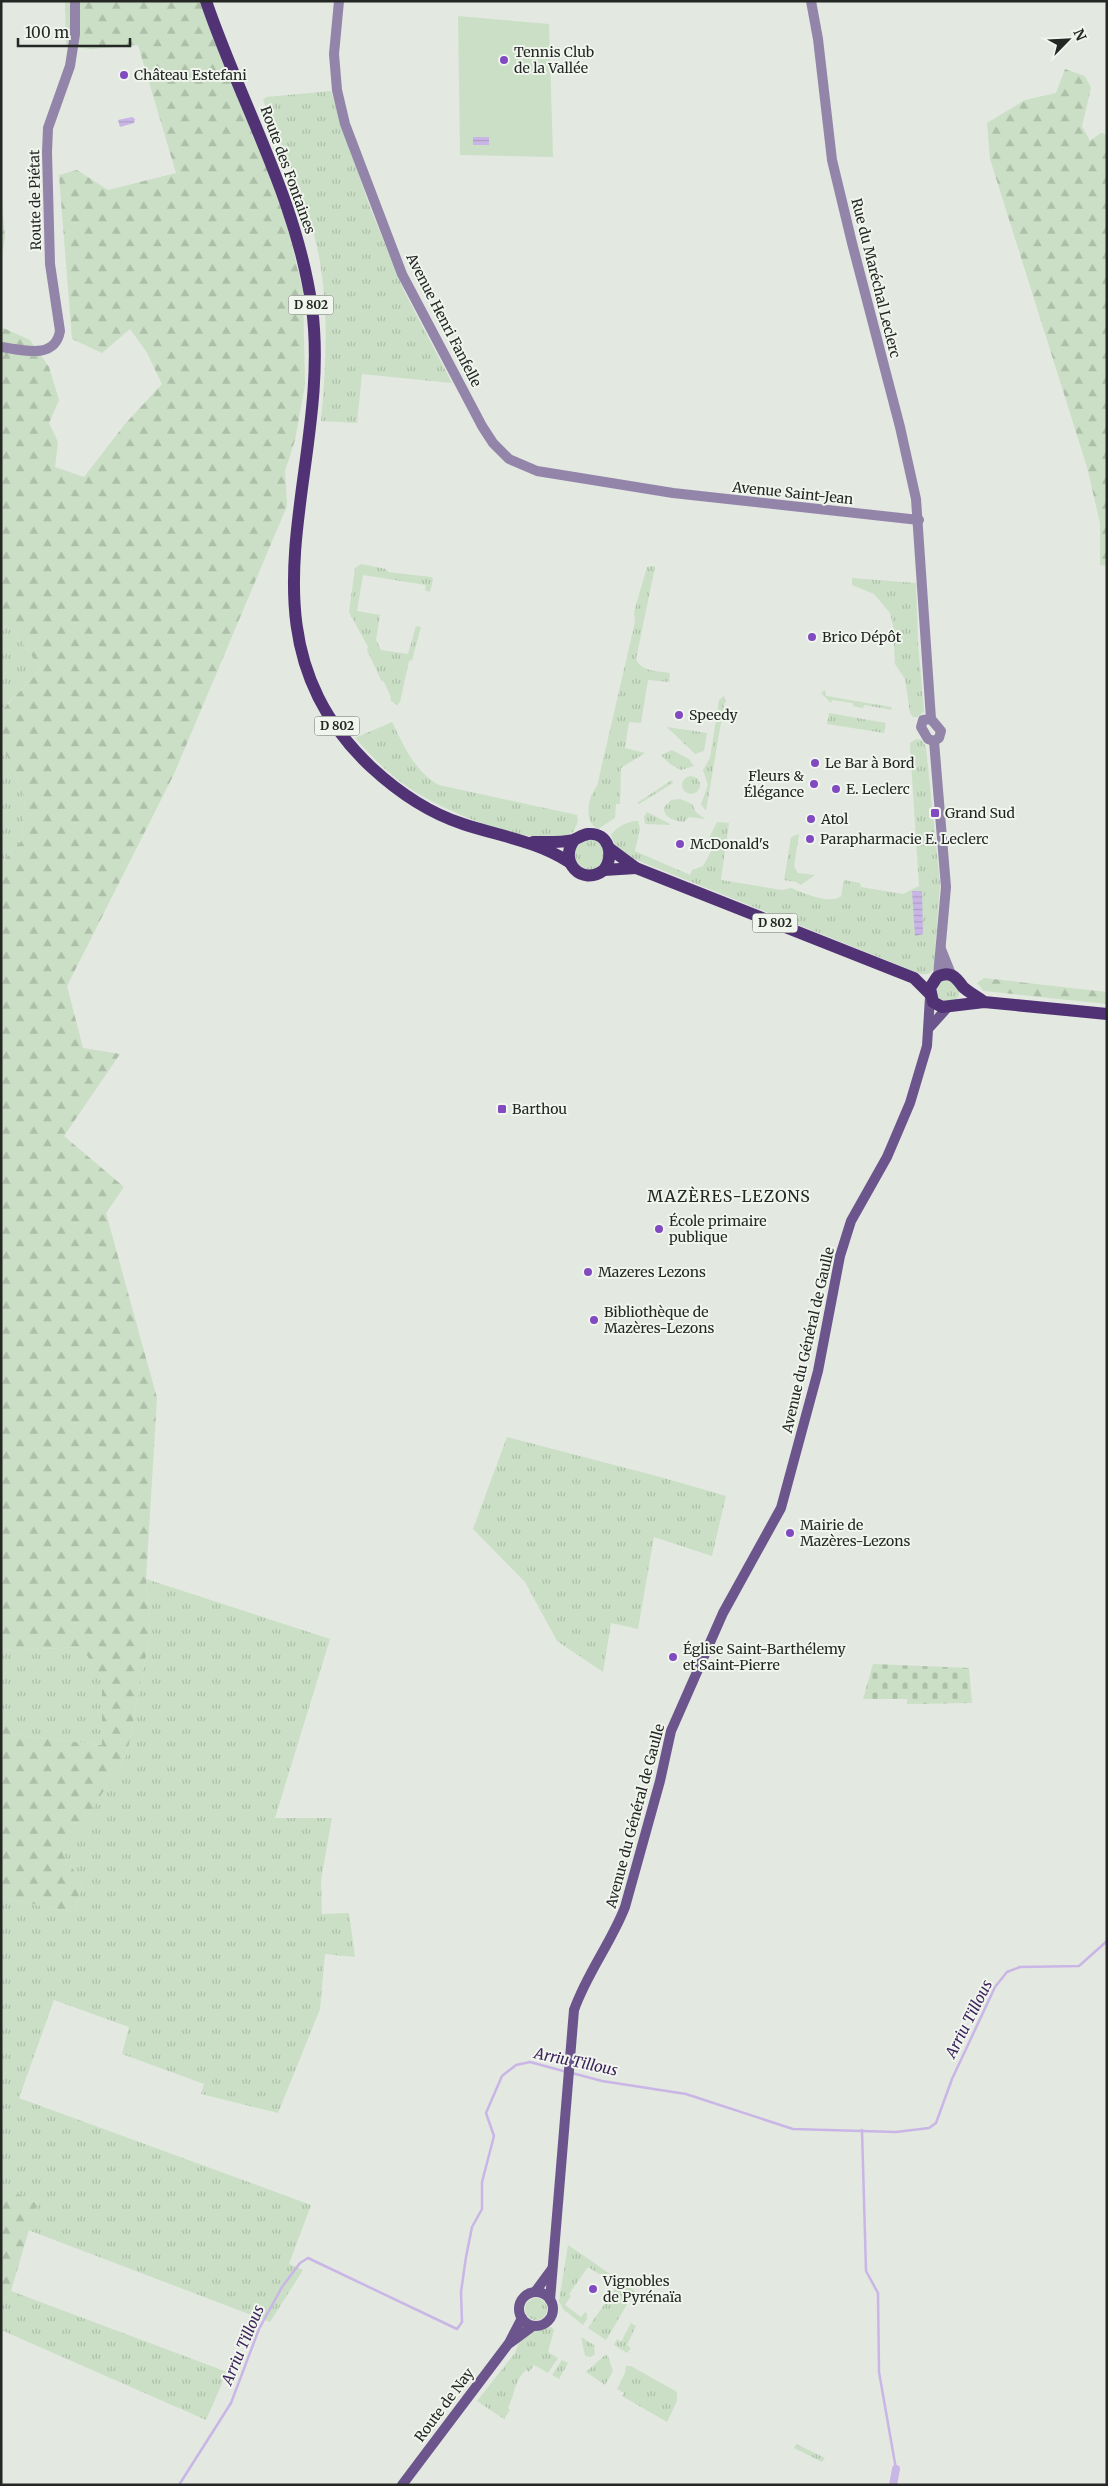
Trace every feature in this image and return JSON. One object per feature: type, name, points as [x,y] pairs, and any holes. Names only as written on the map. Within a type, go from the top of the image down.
[{"type":"main road","name":"Route des Fontaines","points":[[206,1],[287,203],[306,274],[312,311],[314,352],[312,402],[293,586],[298,632],[310,675],[337,726],[371,767],[416,801],[461,823],[528,842]]},
{"type":"main road","points":[[587,834],[594,834],[604,840],[609,848],[610,860],[604,870],[592,876],[578,873],[570,862],[569,850],[575,839],[587,834]]},
{"type":"main road","name":"D 802","points":[[528,842],[575,839]]},
{"type":"main road","name":"D 802","points":[[528,842],[570,862]]},
{"type":"main road","name":"D 802","points":[[609,848],[636,868],[914,978],[930,995]]},
{"type":"main road","name":"D 802","points":[[604,870],[636,868]]},
{"type":"main road","points":[[984,1002],[964,987],[957,977],[952,974],[937,976],[931,984],[930,995],[937,1005],[952,1007],[984,1002],[1107,1014]]},
{"type":"main road","name":"D 802","points":[[914,978],[937,976]]},
{"type":"main road","points":[[930,1027],[963,997],[964,987]]},
{"type":"main road","name":"Avenue du Général de Gaulle","points":[[553,2268],[568,2062],[574,2010],[581,1990],[617,1927],[625,1907],[660,1781],[671,1731],[723,1613],[781,1508],[818,1372],[840,1256],[851,1221],[887,1157],[910,1104],[922,1068],[930,1027],[930,995]]},
{"type":"main road","points":[[535,2292],[553,2268]]},
{"type":"main road","points":[[550,2300],[553,2268]]},
{"type":"main road","points":[[535,2292],[544,2294],[550,2300],[553,2308],[550,2319],[543,2325],[533,2326],[522,2318],[520,2313],[521,2301],[529,2294],[535,2292]]},
{"type":"main road","name":"Route de Nay","points":[[402,2485],[509,2343],[522,2318]]},
{"type":"main road","name":"Route de Nay","points":[[509,2343],[533,2326]]},
{"type":"street","name":"Route de Piétat","points":[[1,348],[41,352],[54,347],[59,341],[60,331],[50,264],[47,210],[48,128],[70,66],[75,34],[75,1]]},
{"type":"street","name":"Avenue Henri Fanfelle","points":[[339,1],[334,54],[337,90],[345,124],[402,274],[493,443],[509,459],[537,471],[664,492]]},
{"type":"street","name":"Rue du Maréchal Leclerc","points":[[811,1],[818,39],[832,160],[907,454],[919,520],[932,719]]},
{"type":"street","name":"Avenue Saint-Jean","points":[[664,492],[761,505],[919,520]]},
{"type":"street","points":[[932,719],[941,731],[940,738],[934,741],[928,740],[921,727],[923,720],[932,719]]},
{"type":"street","points":[[934,741],[946,887],[937,976]]},
{"type":"street","points":[[941,948],[952,974]]},
{"type":"green space","points":[[65,1],[200,1],[283,207],[303,292],[305,385],[295,440],[285,471],[287,506],[174,774],[67,986],[83,1048],[120,1054],[64,1136],[124,1187],[106,1213],[157,1398],[146,1579],[150,1635],[127,1754],[63,1855],[83,1883],[75,1912],[1,1898],[1,1713],[5,1710],[13,1735],[102,1745],[102,1677],[81,1647],[1,1651],[1,864],[22,840],[25,799],[1,741],[1,711],[41,669],[14,630],[1,624],[1,327],[30,340],[49,367],[59,400],[49,423],[58,442],[55,467],[84,477],[125,424],[162,384],[146,351],[130,329],[102,353],[72,339],[59,175],[77,170],[108,190],[176,173],[138,45],[92,49],[66,46]]},
{"type":"green space","name":"Tennis Club de la Vallée","points":[[458,16],[549,24],[553,157],[460,155]]},
{"type":"green space","points":[[1065,69],[1085,76],[1091,88],[1082,126],[1090,141],[1101,133],[1107,135],[1107,566],[1100,565],[1100,523],[1087,467],[990,159],[987,123],[1025,100],[1056,93]]},
{"type":"green space","points":[[331,91],[369,205],[404,291],[452,383],[362,374],[357,423],[321,421],[326,321],[320,262],[310,220],[296,180],[263,100],[266,97]]},
{"type":"green space","points":[[1,190],[5,238],[1,259]]},
{"type":"green space","points":[[361,564],[386,569],[388,572],[431,577],[433,579],[430,592],[425,590],[426,585],[363,575],[357,611],[380,615],[376,640],[381,650],[408,654],[416,626],[421,627],[412,660],[409,661],[400,702],[397,705],[390,700],[391,697],[367,650],[368,647],[349,612],[355,568]]},
{"type":"green space","points":[[647,567],[655,567],[636,659],[646,669],[670,673],[669,682],[648,680],[641,723],[629,722],[625,748],[645,753],[621,768],[620,804],[616,804],[615,818],[598,829],[590,821],[589,803],[597,786],[635,622],[634,612]]},
{"type":"green space","points":[[852,578],[916,583],[918,643],[924,711],[918,717],[913,717],[910,713],[905,679],[895,664],[893,625],[890,613],[874,594],[852,585]]},
{"type":"green space","points":[[1,624],[14,630],[41,669],[1,710]]},
{"type":"green space","points":[[825,690],[826,696],[891,707],[892,710],[864,705],[863,708],[853,706],[853,703],[832,700],[831,703],[821,693]]},
{"type":"green space","points":[[724,696],[726,701],[706,811],[701,804],[708,785],[703,770],[710,758],[719,700]]},
{"type":"green space","points":[[829,713],[886,723],[884,733],[827,724]]},
{"type":"green space","points":[[392,722],[416,765],[439,785],[577,815],[578,822],[573,832],[557,837],[536,837],[512,832],[462,816],[405,785],[391,775],[355,738]]},
{"type":"green space","points":[[667,727],[707,733],[704,751],[695,754]]},
{"type":"green space","points":[[916,739],[922,740],[926,747],[940,883],[936,960],[933,971],[930,973],[921,974],[639,861],[621,851],[615,845],[611,835],[623,825],[638,821],[640,828],[635,851],[690,875],[692,870],[703,866],[713,848],[709,838],[717,822],[729,823],[721,880],[782,890],[792,888],[824,899],[841,896],[844,880],[860,883],[861,887],[903,894],[919,886],[910,746],[910,743]]},
{"type":"green space","points":[[1,741],[25,799],[22,840],[1,864]]},
{"type":"green space","points":[[672,750],[689,759],[694,766],[681,770],[670,764],[661,755]]},
{"type":"green space","points":[[691,776],[697,779],[700,785],[697,791],[691,794],[685,791],[682,785],[685,779]]},
{"type":"green space","points":[[672,780],[673,783],[639,804],[637,803]]},
{"type":"green space","points":[[680,799],[692,804],[696,812],[705,819],[689,817],[684,822],[673,820],[665,814],[664,807],[671,800]]},
{"type":"green space","points":[[647,812],[670,825],[645,824],[644,817]]},
{"type":"green space","points":[[799,834],[794,866],[798,873],[815,875],[801,885],[784,880],[791,837]]},
{"type":"green space","points":[[590,838],[603,844],[604,864],[590,871],[576,864],[573,852],[577,843]]},
{"type":"green space","points":[[947,978],[960,986],[957,998],[948,1004],[935,996],[939,980]]},
{"type":"green space","points":[[984,978],[1107,992],[1107,1004],[984,991],[977,983]]},
{"type":"green space","points":[[507,1437],[726,1496],[712,1556],[654,1537],[638,1629],[611,1623],[603,1672],[557,1641],[525,1582],[473,1529]]},
{"type":"green space","points":[[146,1579],[330,1639],[275,1818],[332,1818],[321,1880],[322,1914],[349,1913],[355,1957],[325,1954],[320,2009],[278,2113],[201,2094],[204,2084],[122,2054],[129,2027],[54,2000],[19,2098],[311,2205],[289,2264],[303,2270],[270,2322],[28,2230],[37,2203],[1,2186],[1,1898],[75,1912],[83,1883],[63,1855],[127,1754],[150,1635]]},
{"type":"green space","points":[[81,1647],[102,1677],[102,1745],[13,1735],[5,1711],[1,1713],[1,1651]]},
{"type":"green space","points":[[873,1664],[969,1668],[972,1703],[907,1704],[907,1699],[863,1699]]},
{"type":"green space","points":[[1,2186],[37,2203],[11,2291],[1,2303]]},
{"type":"green space","points":[[568,2245],[635,2291],[606,2340],[588,2328],[616,2287],[603,2274],[599,2274],[588,2267],[569,2294],[571,2296],[565,2305],[581,2317],[585,2312],[587,2314],[587,2319],[583,2325],[563,2309],[559,2301]]},
{"type":"green space","points":[[11,2291],[227,2372],[206,2420],[1,2330],[1,2303]]},
{"type":"green space","points":[[536,2298],[544,2301],[547,2309],[544,2317],[536,2320],[528,2317],[525,2309],[528,2301]]},
{"type":"green space","points":[[631,2323],[636,2326],[627,2345],[631,2348],[627,2353],[614,2345],[617,2339],[621,2342]]},
{"type":"green space","points":[[551,2327],[554,2330],[548,2352],[558,2358],[548,2373],[534,2365],[529,2372],[526,2370],[522,2374],[508,2408],[510,2410],[504,2419],[477,2401],[515,2353],[520,2340],[534,2331]]},
{"type":"green space","points":[[581,2337],[594,2345],[595,2354],[591,2357],[585,2356]]},
{"type":"green space","points":[[605,2355],[608,2356],[613,2371],[605,2385],[586,2372]]},
{"type":"green space","points":[[562,2360],[568,2363],[559,2379],[552,2375]]},
{"type":"green space","points":[[626,2366],[631,2366],[677,2392],[677,2401],[667,2422],[622,2396],[624,2393],[617,2389],[625,2373]]},
{"type":"green space","points":[[796,2444],[825,2458],[822,2462],[794,2448]]},
{"type":"shaded area","points":[[132,117],[135,119],[134,123],[120,127],[118,120]]},
{"type":"shaded area","points":[[473,137],[489,137],[489,145],[473,145]]},
{"type":"shaded area","points":[[912,891],[922,891],[923,934],[915,936]]},
{"type":"waterway","name":"Arriu Tillous","points":[[572,2073],[602,2081],[686,2094],[793,2129],[896,2132],[929,2128],[936,2123],[952,2079],[995,1987],[1007,1972],[1020,1967],[1079,1966],[1107,1941]]},
{"type":"waterway","name":"Arriu Tillous","points":[[179,2485],[231,2403],[259,2329],[282,2287],[300,2263],[308,2258],[457,2329],[462,2322],[461,2292],[466,2257],[472,2227],[482,2209],[482,2182],[494,2136],[486,2113],[502,2076],[516,2065],[530,2062],[567,2072]]},
{"type":"waterway","points":[[862,2130],[866,2271],[878,2293],[879,2372],[896,2469]]},
{"type":"waterway","points":[[893,2485],[896,2469]]},
{"type":"place","name":"Tennis Club de la Vallée","points":[[504,60]]},
{"type":"place","name":"Château Estefani","points":[[124,75]]},
{"type":"place","name":"Brico Dépôt","points":[[812,637]]},
{"type":"place","name":"Speedy","points":[[679,715]]},
{"type":"place","name":"Le Bar à Bord","points":[[815,763]]},
{"type":"place","name":"Fleurs & Élégance","points":[[814,784]]},
{"type":"place","name":"E. Leclerc","points":[[836,789]]},
{"type":"place","name":"Grand Sud","points":[[935,813]]},
{"type":"place","name":"Atol","points":[[811,819]]},
{"type":"place","name":"Parapharmacie E. Leclerc","points":[[810,839]]},
{"type":"place","name":"McDonald's","points":[[680,844]]},
{"type":"place","name":"Barthou","points":[[502,1109]]},
{"type":"place","name":"École primaire publique","points":[[659,1229]]},
{"type":"place","name":"Mazeres Lezons","points":[[588,1272]]},
{"type":"place","name":"Bibliothèque de Mazères-Lezons","points":[[594,1320]]},
{"type":"place","name":"Mairie de Mazères-Lezons","points":[[790,1533]]},
{"type":"place","name":"Église Saint-Barthélemy et Saint-Pierre","points":[[673,1657]]},
{"type":"place","name":"Vignobles de Pyrénaïa","points":[[593,2289]]},
{"type":"district","name":"MAZÈRES-LEZONS","points":[[729,1196]]}]
